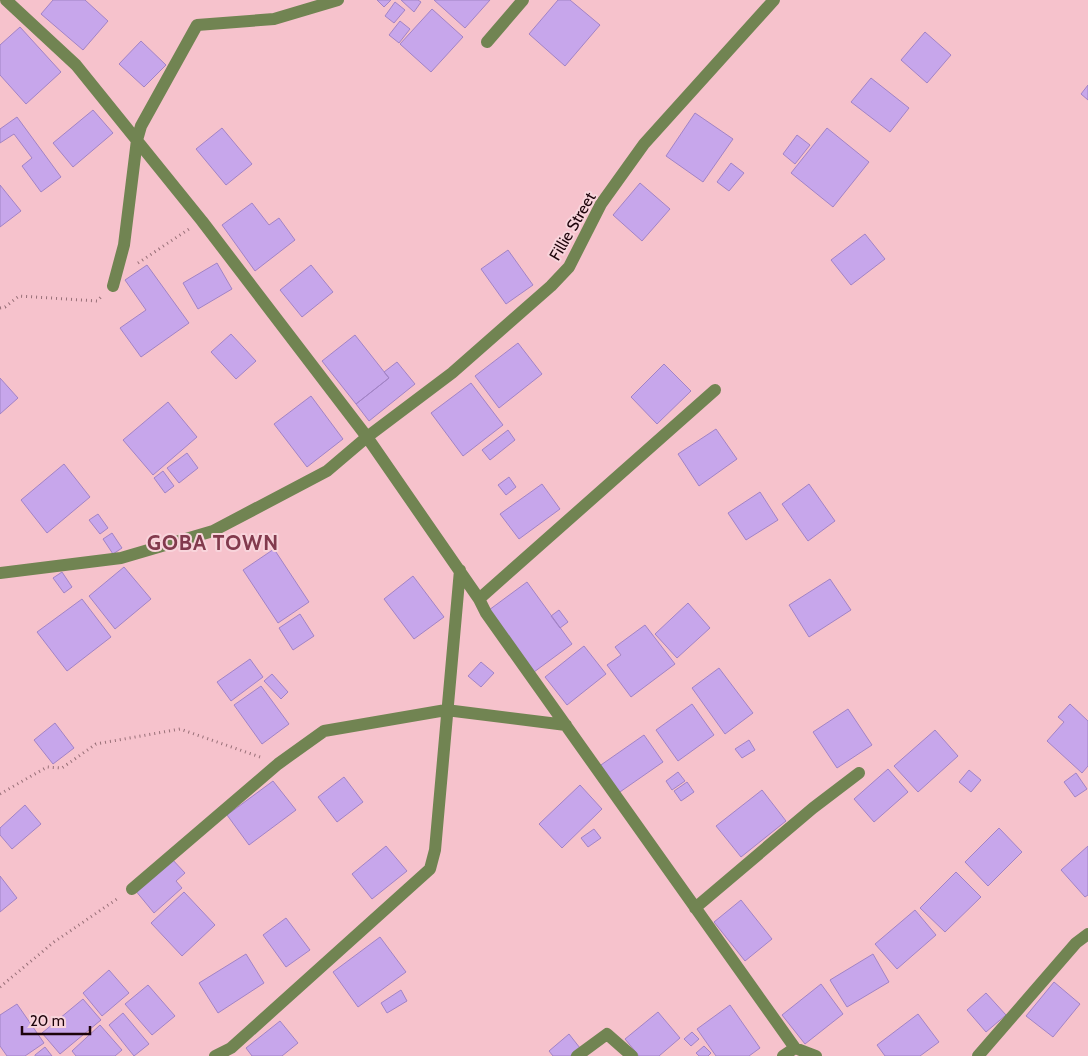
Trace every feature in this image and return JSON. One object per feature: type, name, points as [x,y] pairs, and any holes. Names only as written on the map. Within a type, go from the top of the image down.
[{"type":"street","points":[[6,0],[76,65],[202,221],[367,437],[479,598],[486,613],[795,1048],[816,1056]]},
{"type":"street","points":[[113,286],[124,245],[136,140],[141,126],[198,25],[274,19],[338,0]]},
{"type":"street","points":[[487,42],[524,0]]},
{"type":"street","name":"Fillie Street","points":[[0,573],[121,558],[213,531],[327,471],[367,437],[452,373],[551,286],[569,267],[601,204],[644,144],[774,0]]},
{"type":"street","points":[[479,598],[716,390]]},
{"type":"street","points":[[215,1056],[231,1048],[430,869],[435,850],[460,570]]},
{"type":"street","points":[[132,889],[278,764],[324,731],[446,710],[566,725]]},
{"type":"street","points":[[695,908],[813,808],[859,772]]},
{"type":"street","points":[[978,1056],[1076,943],[1088,934]]},
{"type":"street","points":[[577,1056],[607,1034],[632,1056]]},
{"type":"street","points":[[783,1056],[795,1048]]},
{"type":"path","points":[[0,794],[47,768],[62,768],[96,744],[180,728],[278,764]]},
{"type":"path","points":[[0,987],[54,942],[132,889]]},
{"type":"building","points":[[53,0],[85,0],[108,21],[83,50],[41,14]]},
{"type":"building","points":[[377,0],[391,0],[384,7]]},
{"type":"building","points":[[401,0],[418,0],[421,2],[414,12]]},
{"type":"building","points":[[434,0],[490,0],[465,28]]},
{"type":"building","points":[[558,0],[570,0],[600,25],[565,66],[529,34]]},
{"type":"building","points":[[395,2],[405,10],[394,23],[385,16]]},
{"type":"building","points":[[432,9],[463,37],[431,72],[400,44]]},
{"type":"building","points":[[400,21],[410,29],[399,43],[389,35]]},
{"type":"building","points":[[20,27],[61,72],[26,104],[0,75],[0,45]]},
{"type":"building","points":[[925,32],[951,55],[927,83],[901,60]]},
{"type":"building","points":[[141,41],[166,65],[144,87],[119,64]]},
{"type":"building","points":[[871,78],[909,108],[890,132],[851,102]]},
{"type":"building","points":[[1088,85],[1088,100],[1081,94]]},
{"type":"building","points":[[93,110],[113,133],[73,167],[53,143]]},
{"type":"building","points":[[695,113],[733,139],[703,182],[666,156]]},
{"type":"building","points":[[17,117],[61,177],[41,192],[22,166],[32,158],[14,134],[0,143],[0,129]]},
{"type":"building","points":[[222,128],[252,164],[226,185],[196,149]]},
{"type":"building","points":[[827,128],[869,162],[833,207],[791,173]]},
{"type":"building","points":[[797,135],[810,145],[795,164],[783,154]]},
{"type":"building","points":[[731,163],[744,173],[729,191],[717,182]]},
{"type":"building","points":[[640,183],[670,209],[642,241],[613,215]]},
{"type":"building","points":[[0,185],[21,211],[0,227]]},
{"type":"building","points":[[252,203],[269,225],[279,218],[295,240],[255,271],[222,225]]},
{"type":"building","points":[[865,234],[885,259],[851,285],[831,260]]},
{"type":"building","points":[[508,250],[533,285],[506,304],[481,269]]},
{"type":"building","points":[[217,263],[232,289],[198,309],[183,283]]},
{"type":"building","points":[[147,265],[189,323],[141,357],[120,328],[146,310],[125,280]]},
{"type":"building","points":[[311,265],[333,292],[302,317],[280,290]]},
{"type":"building","points":[[231,334],[256,361],[236,379],[211,352]]},
{"type":"building","points":[[355,335],[389,378],[356,404],[322,361]]},
{"type":"building","points":[[518,343],[542,374],[499,408],[475,376]]},
{"type":"building","points":[[397,362],[415,384],[369,421],[356,404],[389,378],[384,372]]},
{"type":"building","points":[[664,364],[691,391],[657,424],[631,397]]},
{"type":"building","points":[[0,378],[18,398],[0,414]]},
{"type":"building","points":[[471,383],[503,425],[463,456],[431,413]]},
{"type":"building","points":[[311,396],[343,439],[307,467],[274,424]]},
{"type":"building","points":[[168,402],[197,437],[153,475],[123,440]]},
{"type":"building","points":[[716,429],[737,459],[699,486],[678,454]]},
{"type":"building","points":[[508,430],[515,440],[490,460],[482,450]]},
{"type":"building","points":[[187,453],[198,468],[179,483],[167,468]]},
{"type":"building","points":[[64,464],[90,497],[47,533],[21,500]]},
{"type":"building","points":[[163,471],[174,486],[165,493],[154,478]]},
{"type":"building","points":[[509,477],[516,487],[506,495],[498,485]]},
{"type":"building","points":[[542,484],[560,509],[519,539],[500,514]]},
{"type":"building","points":[[809,484],[835,521],[808,541],[782,504]]},
{"type":"building","points":[[760,492],[778,520],[746,540],[728,513]]},
{"type":"building","points":[[98,514],[108,528],[100,534],[89,520]]},
{"type":"building","points":[[112,533],[122,548],[113,554],[103,539]]},
{"type":"building","points":[[274,549],[309,602],[278,623],[243,570]]},
{"type":"building","points":[[124,567],[151,599],[115,629],[89,596]]},
{"type":"building","points":[[62,572],[72,587],[64,593],[53,578]]},
{"type":"building","points":[[413,576],[444,617],[414,639],[384,599]]},
{"type":"building","points":[[830,579],[851,610],[809,637],[789,605]]},
{"type":"building","points":[[527,582],[572,644],[534,672],[489,610]]},
{"type":"building","points":[[82,599],[111,637],[67,671],[37,632]]},
{"type":"building","points":[[688,603],[710,628],[677,658],[655,634]]},
{"type":"building","points":[[559,610],[568,622],[560,628],[551,616]]},
{"type":"building","points":[[300,614],[314,636],[293,650],[279,628]]},
{"type":"building","points":[[645,625],[675,664],[631,697],[607,665],[621,655],[615,647]]},
{"type":"building","points":[[584,646],[606,674],[567,705],[545,677]]},
{"type":"building","points":[[250,659],[263,677],[231,701],[217,682]]},
{"type":"building","points":[[481,662],[494,673],[481,687],[468,676]]},
{"type":"building","points":[[719,668],[753,713],[725,734],[692,688]]},
{"type":"building","points":[[272,674],[288,692],[281,699],[264,681]]},
{"type":"building","points":[[261,686],[289,724],[262,744],[234,705]]},
{"type":"building","points":[[692,704],[714,735],[678,761],[656,730]]},
{"type":"building","points":[[1070,704],[1088,721],[1088,766],[1082,773],[1047,741],[1064,722],[1058,717]]},
{"type":"building","points":[[848,709],[872,745],[837,768],[813,732]]},
{"type":"building","points":[[55,723],[74,748],[53,764],[34,740]]},
{"type":"building","points":[[935,730],[958,756],[918,792],[894,766]]},
{"type":"building","points":[[644,735],[663,762],[617,794],[598,767]]},
{"type":"building","points":[[749,740],[755,750],[742,758],[735,749]]},
{"type":"building","points":[[888,769],[908,792],[874,822],[854,799]]},
{"type":"building","points":[[969,770],[981,780],[971,792],[959,782]]},
{"type":"building","points":[[678,772],[685,781],[672,790],[666,781]]},
{"type":"building","points":[[1076,773],[1087,789],[1075,797],[1064,782]]},
{"type":"building","points":[[344,777],[363,802],[337,822],[318,797]]},
{"type":"building","points":[[273,781],[296,810],[249,845],[227,815]]},
{"type":"building","points":[[687,782],[694,792],[681,801],[674,791]]},
{"type":"building","points":[[580,785],[602,809],[562,848],[539,824]]},
{"type":"building","points":[[762,790],[786,821],[741,857],[716,826]]},
{"type":"building","points":[[25,805],[41,824],[12,849],[0,835],[0,828]]},
{"type":"building","points":[[999,828],[1022,852],[988,886],[965,862]]},
{"type":"building","points":[[594,829],[601,838],[588,847],[581,838]]},
{"type":"building","points":[[386,846],[407,871],[372,899],[352,874]]},
{"type":"building","points":[[1088,846],[1088,895],[1085,897],[1061,870]]},
{"type":"building","points":[[171,858],[185,873],[176,881],[182,888],[154,913],[135,890]]},
{"type":"building","points":[[956,872],[981,897],[945,932],[920,908]]},
{"type":"building","points":[[0,876],[17,898],[0,912]]},
{"type":"building","points":[[184,892],[215,925],[182,956],[151,923]]},
{"type":"building","points":[[741,900],[772,939],[745,961],[714,922]]},
{"type":"building","points":[[915,910],[936,935],[897,969],[875,944]]},
{"type":"building","points":[[286,918],[310,950],[286,967],[263,935]]},
{"type":"building","points":[[380,937],[406,972],[358,1007],[333,972]]},
{"type":"building","points":[[246,954],[264,983],[218,1013],[199,983]]},
{"type":"building","points":[[873,954],[889,982],[847,1007],[830,980]]},
{"type":"building","points":[[109,970],[129,993],[102,1016],[83,993]]},
{"type":"building","points":[[1054,982],[1080,1004],[1053,1037],[1026,1016]]},
{"type":"building","points":[[821,984],[843,1014],[805,1044],[782,1015]]},
{"type":"building","points":[[148,985],[175,1016],[152,1035],[125,1004]]},
{"type":"building","points":[[401,990],[407,1001],[387,1013],[381,1003]]},
{"type":"building","points":[[986,993],[1006,1015],[986,1032],[967,1010]]},
{"type":"building","points":[[83,999],[101,1020],[60,1054],[42,1033]]},
{"type":"building","points":[[17,1004],[44,1043],[25,1056],[7,1056],[0,1046],[0,1015]]},
{"type":"building","points":[[730,1005],[760,1048],[749,1056],[716,1056],[697,1029]]},
{"type":"building","points":[[658,1012],[680,1038],[659,1056],[639,1056],[625,1039]]},
{"type":"building","points":[[123,1013],[149,1044],[134,1056],[109,1025]]},
{"type":"building","points":[[918,1014],[939,1042],[920,1056],[885,1056],[877,1045]]},
{"type":"building","points":[[280,1021],[298,1043],[282,1056],[252,1056],[246,1048]]},
{"type":"building","points":[[100,1025],[122,1050],[115,1056],[76,1056],[72,1051]]},
{"type":"building","points":[[692,1032],[699,1039],[691,1046],[684,1039]]},
{"type":"building","points":[[569,1034],[580,1048],[570,1056],[553,1056],[549,1051]]},
{"type":"building","points":[[704,1046],[711,1053],[708,1056],[699,1056],[696,1053]]},
{"type":"building","points":[[45,1047],[52,1056],[35,1056],[35,1055]]},
{"type":"district","name":"GOBA TOWN","points":[[213,543]]}]
